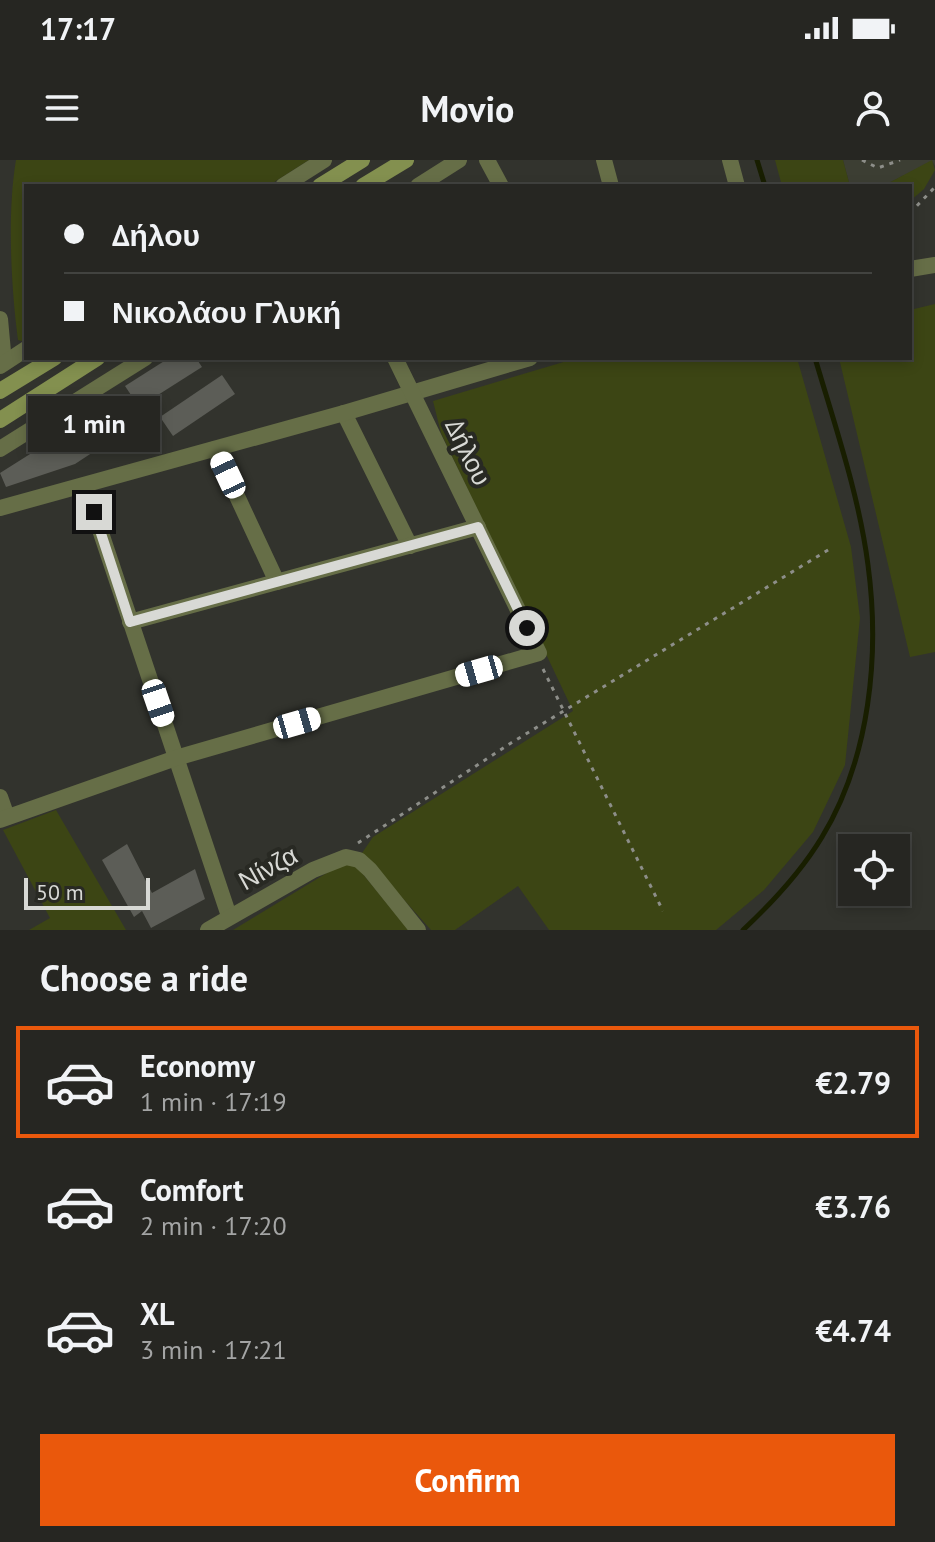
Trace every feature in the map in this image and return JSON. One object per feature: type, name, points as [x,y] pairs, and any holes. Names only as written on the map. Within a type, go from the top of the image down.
[{"type":"main road","points":[[323,184],[362,160]]},
{"type":"main road","points":[[366,184],[406,160]]},
{"type":"main road","points":[[0,391],[51,360]]},
{"type":"main road","points":[[0,420],[94,360]]},
{"type":"street","points":[[286,184],[324,160]]},
{"type":"street","points":[[421,184],[459,160]]},
{"type":"street","points":[[487,160],[500,184]]},
{"type":"street","points":[[604,160],[610,184]]},
{"type":"street","points":[[730,160],[736,184]]},
{"type":"street","points":[[912,269],[935,265]]},
{"type":"street","points":[[0,319],[2,364],[24,350]]},
{"type":"street","points":[[0,449],[142,360]]},
{"type":"street","name":"Δήλου","points":[[396,360],[539,653]]},
{"type":"street","points":[[0,508],[523,360]]},
{"type":"street","points":[[344,413],[410,546]]},
{"type":"street","points":[[215,449],[277,582]]},
{"type":"street","points":[[85,485],[229,916]]},
{"type":"street","points":[[130,622],[478,527]]},
{"type":"street","points":[[0,797],[4,818],[176,758],[539,653]]},
{"type":"street","name":"Νίνζα","points":[[208,930],[326,863],[339,858],[354,858]]},
{"type":"street","points":[[354,858],[370,870],[418,930]]},
{"type":"path","points":[[862,160],[878,168],[900,160]]},
{"type":"path","points":[[912,211],[935,187]]},
{"type":"path","points":[[354,858],[359,840],[563,711],[833,547]]},
{"type":"path","points":[[539,653],[563,711],[663,911]]},
{"type":"shaded area","points":[[843,160],[935,160],[935,166],[932,161],[887,184],[849,184]]},
{"type":"green space","points":[[16,160],[309,160],[271,184],[24,184],[24,342],[18,340],[12,273]]},
{"type":"green space","points":[[775,160],[843,160],[849,184],[781,184]]},
{"type":"green space","points":[[932,160],[935,170],[924,189],[912,199],[912,184],[887,184]]},
{"type":"green space","points":[[935,304],[935,652],[910,657],[839,360],[912,360],[912,310]]},
{"type":"green space","points":[[570,360],[798,360],[851,547],[860,618],[845,765],[813,832],[764,890],[716,930],[549,930],[518,886],[455,930],[431,930],[362,853],[373,837],[573,711],[441,433],[433,401]]},
{"type":"green space","points":[[56,810],[126,930],[29,930],[50,918],[3,830]]},
{"type":"green space","points":[[347,864],[357,867],[409,930],[233,930],[335,868]]},
{"type":"building","points":[[166,360],[197,360],[202,367],[139,407],[125,386]]},
{"type":"building","points":[[222,375],[235,394],[173,436],[160,417]]},
{"type":"building","points":[[122,396],[144,427],[131,436],[133,439],[119,447],[113,439],[75,464],[6,487],[0,473]]},
{"type":"building","points":[[127,844],[152,893],[195,869],[205,899],[151,928],[142,911],[134,917],[102,860]]},
{"type":"waterway","points":[[757,160],[764,184]]},
{"type":"waterway","points":[[743,930],[786,886],[822,837],[851,774],[868,705],[873,634],[868,565],[853,487],[816,360]]},
{"type":"route","points":[[94,512],[130,622],[478,527],[527,628]]}]
